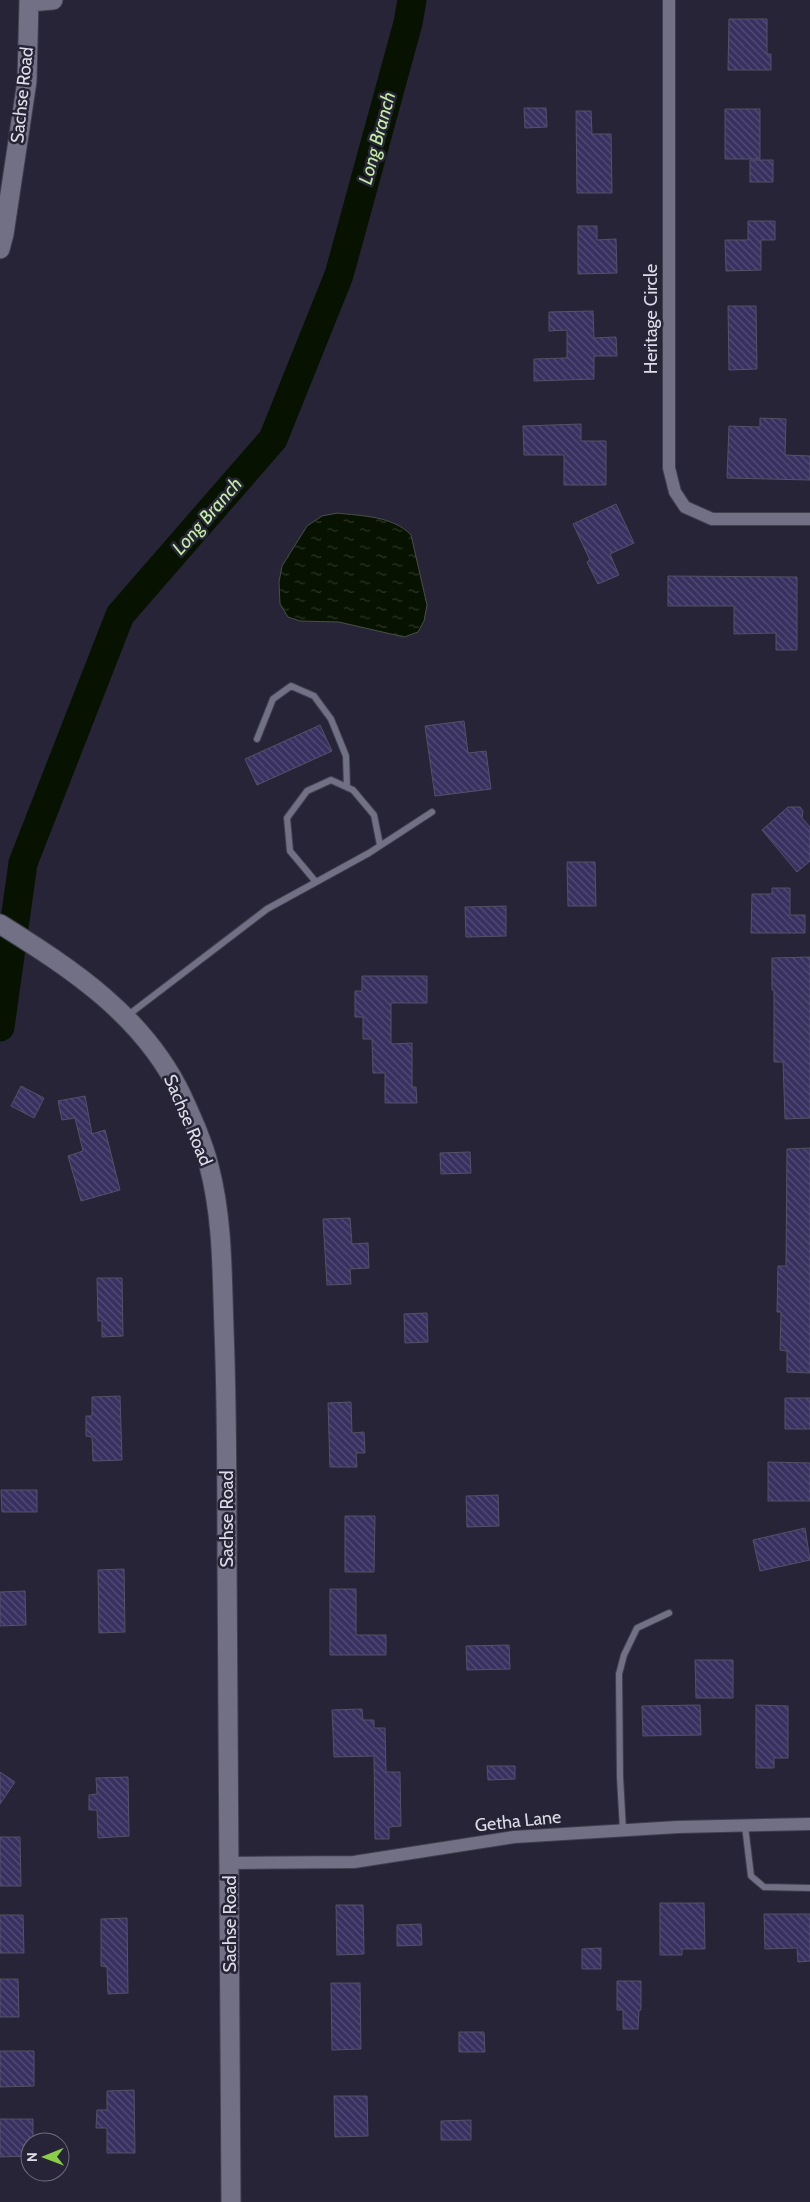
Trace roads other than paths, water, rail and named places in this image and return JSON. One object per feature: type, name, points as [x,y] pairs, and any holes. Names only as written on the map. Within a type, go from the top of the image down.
[{"type":"main road","points":[[28,1],[53,0]]},
{"type":"main road","name":"Sachse Road","points":[[0,248],[4,234],[27,81],[28,1]]},
{"type":"main road","name":"Sachse Road","points":[[0,924],[91,984],[126,1017],[154,1050],[181,1094],[210,1167],[219,1220],[226,1392],[230,1864],[230,2202]]},
{"type":"street","name":"Heritage Circle","points":[[669,0],[669,468],[675,492],[685,507],[712,519],[810,519]]},
{"type":"street","name":"Getha Lane","points":[[230,1864],[354,1862],[514,1837],[624,1830],[810,1824]]},
{"type":"lane","points":[[256,739],[272,698],[291,686],[314,696],[331,719],[346,756],[347,787]]},
{"type":"lane","points":[[316,882],[290,851],[287,818],[307,791],[331,780],[353,790],[374,815],[380,846]]},
{"type":"lane","points":[[126,1017],[268,909],[380,846],[432,812]]},
{"type":"lane","points":[[624,1830],[620,1777],[619,1674],[624,1655],[638,1628],[669,1613]]},
{"type":"lane","points":[[745,1826],[752,1876],[764,1887],[810,1888]]},
{"type":"water","points":[[337,513],[386,520],[404,529],[411,535],[427,605],[424,621],[418,632],[404,637],[339,622],[300,621],[288,617],[280,604],[279,582],[282,566],[307,526],[322,516]]},
{"type":"waterway","name":"Long Branch","points":[[0,1027],[23,863],[120,615],[273,439],[339,275],[408,23],[412,0]]}]
